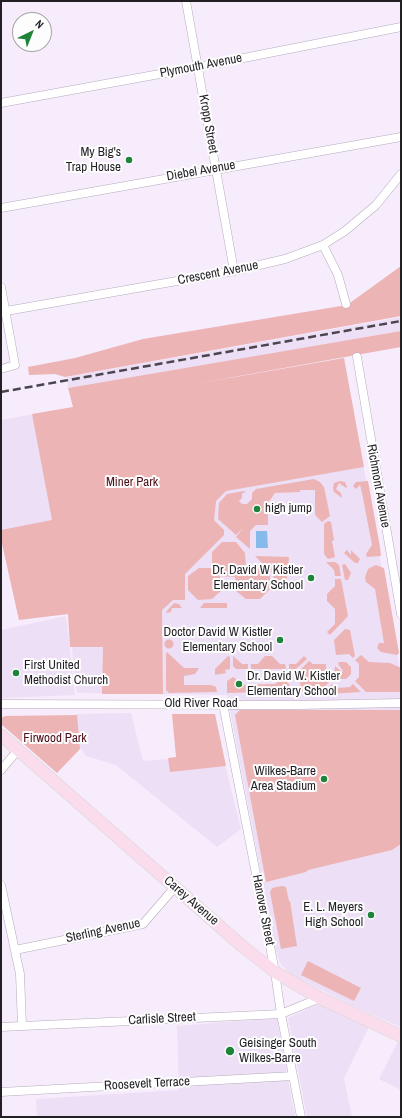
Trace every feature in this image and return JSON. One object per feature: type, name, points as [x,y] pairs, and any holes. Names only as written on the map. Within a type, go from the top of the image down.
[{"type":"main road","name":"Carey Avenue","points":[[1,735],[242,946],[276,972],[320,998],[401,1036]]},
{"type":"street","name":"Kropp Street","points":[[186,1],[234,271]]},
{"type":"street","name":"Plymouth Avenue","points":[[1,103],[198,67],[401,27]]},
{"type":"street","name":"Diebel Avenue","points":[[1,208],[401,136]]},
{"type":"street","name":"Crescent Avenue","points":[[6,311],[234,271],[286,259],[323,245],[345,231],[376,205],[401,174]]},
{"type":"street","points":[[323,245],[338,275],[346,304]]},
{"type":"street","points":[[1,287],[15,366],[1,369]]},
{"type":"street","name":"Richmont Avenue","points":[[357,357],[401,614]]},
{"type":"street","name":"Old River Road","points":[[1,704],[298,705],[401,703]]},
{"type":"street","name":"Hanover Street","points":[[223,704],[276,972],[281,1014],[301,1117]]},
{"type":"street","points":[[1,770],[18,750]]},
{"type":"street","points":[[1,885],[20,974],[22,1026]]},
{"type":"street","name":"Sterling Avenue","points":[[15,950],[143,924],[176,887]]},
{"type":"street","name":"Carlisle Street","points":[[1,1027],[281,1014],[320,998]]},
{"type":"street","name":"Roosevelt Terrace","points":[[1,1092],[293,1076]]},
{"type":"shaded area","points":[[401,317],[401,331],[68,388],[67,377]]},
{"type":"shaded area","name":"Dr. David W. Kistler Elementary School","points":[[344,358],[401,675],[401,1027],[353,1006],[302,980],[289,973],[280,963],[275,947],[227,695],[77,693],[68,614],[19,620],[1,539],[1,420]]},
{"type":"shaded area","points":[[66,616],[75,695],[1,698],[1,630]]},
{"type":"shaded area","points":[[131,713],[143,761],[170,759],[225,765],[241,829],[217,847],[116,765],[86,756],[80,748],[76,714]]},
{"type":"shaded area","points":[[321,1003],[369,1027],[344,1078],[352,1117],[307,1117],[288,1018]]},
{"type":"shaded area","name":"Geisinger South Wilkes-Barre","points":[[277,1018],[295,1117],[37,1117],[36,1099],[179,1090],[177,1026]]},
{"type":"shaded area","points":[[398,1041],[401,1042],[401,1090],[379,1079]]},
{"type":"green space","points":[[401,266],[401,316],[65,377],[55,374],[29,375],[28,367],[75,358],[143,339],[347,305]]},
{"type":"green space","name":"Miner Park","points":[[401,331],[401,347],[189,385],[344,358],[364,467],[226,491],[216,501],[214,520],[224,530],[224,535],[185,574],[185,600],[173,600],[162,610],[163,694],[102,694],[103,647],[70,647],[68,614],[19,620],[1,539],[1,530],[52,520],[32,414],[73,407],[68,388]]},
{"type":"green space","points":[[314,479],[320,482],[324,487],[330,516],[322,522],[315,515],[315,490],[275,493],[268,503],[268,525],[256,525],[250,531],[250,549],[236,537],[243,528],[236,535],[218,519],[219,503],[227,494],[244,491],[245,493],[242,493],[242,498],[239,501],[242,504],[247,504],[252,499],[252,493],[256,489]]},
{"type":"green space","points":[[340,481],[345,482],[347,487],[346,488],[339,483],[336,489],[341,493],[342,498],[334,492],[333,489],[334,483]]},
{"type":"green space","points":[[368,481],[381,556],[367,557],[366,554],[372,545],[362,493],[360,485],[356,489],[353,486],[356,482]]},
{"type":"green space","points":[[328,521],[331,522],[335,557],[328,559],[324,554],[324,524]]},
{"type":"green space","points":[[222,542],[236,542],[245,553],[246,567],[260,566],[270,576],[270,589],[260,599],[246,599],[236,591],[235,577],[220,576],[221,591],[212,599],[198,600],[188,590],[188,576],[199,568],[212,568],[212,552]]},
{"type":"green space","points":[[347,550],[351,555],[351,550],[360,559],[358,563],[355,563],[344,553]]},
{"type":"green space","points":[[255,556],[289,557],[286,588],[277,587],[274,583],[273,574]]},
{"type":"green space","points":[[326,562],[335,562],[339,565],[341,576],[335,576],[334,570]]},
{"type":"green space","points":[[345,564],[351,573],[348,580],[345,580],[342,565]]},
{"type":"green space","points":[[376,565],[384,568],[399,653],[397,655],[381,652],[377,648],[379,643],[384,643],[375,589],[366,582],[365,577],[368,569]]},
{"type":"green space","points":[[335,579],[341,579],[348,616],[330,635],[327,632],[335,624],[335,609],[327,601],[327,594],[335,586]]},
{"type":"green space","points":[[174,603],[179,604],[182,608],[172,608],[171,612],[167,613],[166,612]]},
{"type":"green space","points":[[204,603],[227,603],[227,608],[200,608]]},
{"type":"green space","points":[[345,629],[350,630],[355,656],[353,658],[349,654],[336,655],[334,640]]},
{"type":"green space","points":[[167,640],[171,640],[173,644],[171,648],[167,648],[165,646],[165,642]]},
{"type":"green space","points":[[167,652],[184,668],[199,668],[195,674],[184,676],[184,685],[211,685],[216,687],[217,692],[169,693],[166,690]]},
{"type":"green space","points":[[361,655],[369,662],[390,663],[401,668],[401,692],[366,692],[355,681],[359,677],[359,664],[355,660]]},
{"type":"green space","points":[[228,656],[230,657],[230,669],[225,670],[226,673],[215,675],[215,669]]},
{"type":"green space","points":[[233,656],[242,664],[248,664],[248,669],[236,669],[233,666]]},
{"type":"green space","points":[[265,656],[272,656],[280,664],[285,664],[286,669],[251,669],[251,664],[258,664]]},
{"type":"green space","points":[[304,656],[307,659],[296,669],[289,669],[289,664],[296,664]]},
{"type":"green space","points":[[309,661],[313,664],[326,664],[326,677],[330,681],[319,693],[301,692],[300,680],[296,674]]},
{"type":"green space","points":[[339,662],[346,662],[351,667],[351,674],[346,679],[339,679],[334,675],[335,666],[342,672],[343,671],[338,664]]},
{"type":"green space","points":[[233,677],[236,679],[235,685],[275,684],[280,680],[286,681],[291,689],[295,689],[295,691],[227,693],[227,681]]},
{"type":"green space","points":[[332,684],[336,688],[350,687],[353,684],[361,692],[328,694],[326,690]]},
{"type":"green space","name":"Wilkes-Barre Area Stadium","points":[[240,710],[401,710],[401,844],[392,850],[308,870],[306,872],[266,882],[235,715]]},
{"type":"green space","points":[[172,714],[215,714],[226,766],[170,772],[168,758],[176,757]]},
{"type":"green space","name":"Firwood Park","points":[[77,715],[80,749],[57,773],[1,724],[1,718],[5,716]]},
{"type":"green space","points":[[282,886],[286,887],[290,901],[297,946],[281,949],[270,892],[272,888]]},
{"type":"green space","points":[[308,961],[361,988],[354,1001],[301,975]]},
{"type":"water","points":[[256,531],[267,531],[268,548],[256,548]]},
{"type":"railway","points":[[1,392],[401,321]]},
{"type":"place","name":"My Big's Trap House","points":[[129,160]]},
{"type":"place","name":"high jump","points":[[257,509]]},
{"type":"place","name":"Dr. David W Kistler Elementary School","points":[[311,578]]},
{"type":"place","name":"Doctor David W Kistler Elementary School","points":[[280,640]]},
{"type":"place","name":"First United Methodist Church","points":[[16,673]]},
{"type":"place","name":"Dr. David W. Kistler Elementary School","points":[[239,684]]},
{"type":"place","name":"Wilkes-Barre Area Stadium","points":[[324,779]]},
{"type":"place","name":"E. L. Meyers High School","points":[[371,915]]},
{"type":"place","name":"Geisinger South Wilkes-Barre","points":[[230,1051]]}]
